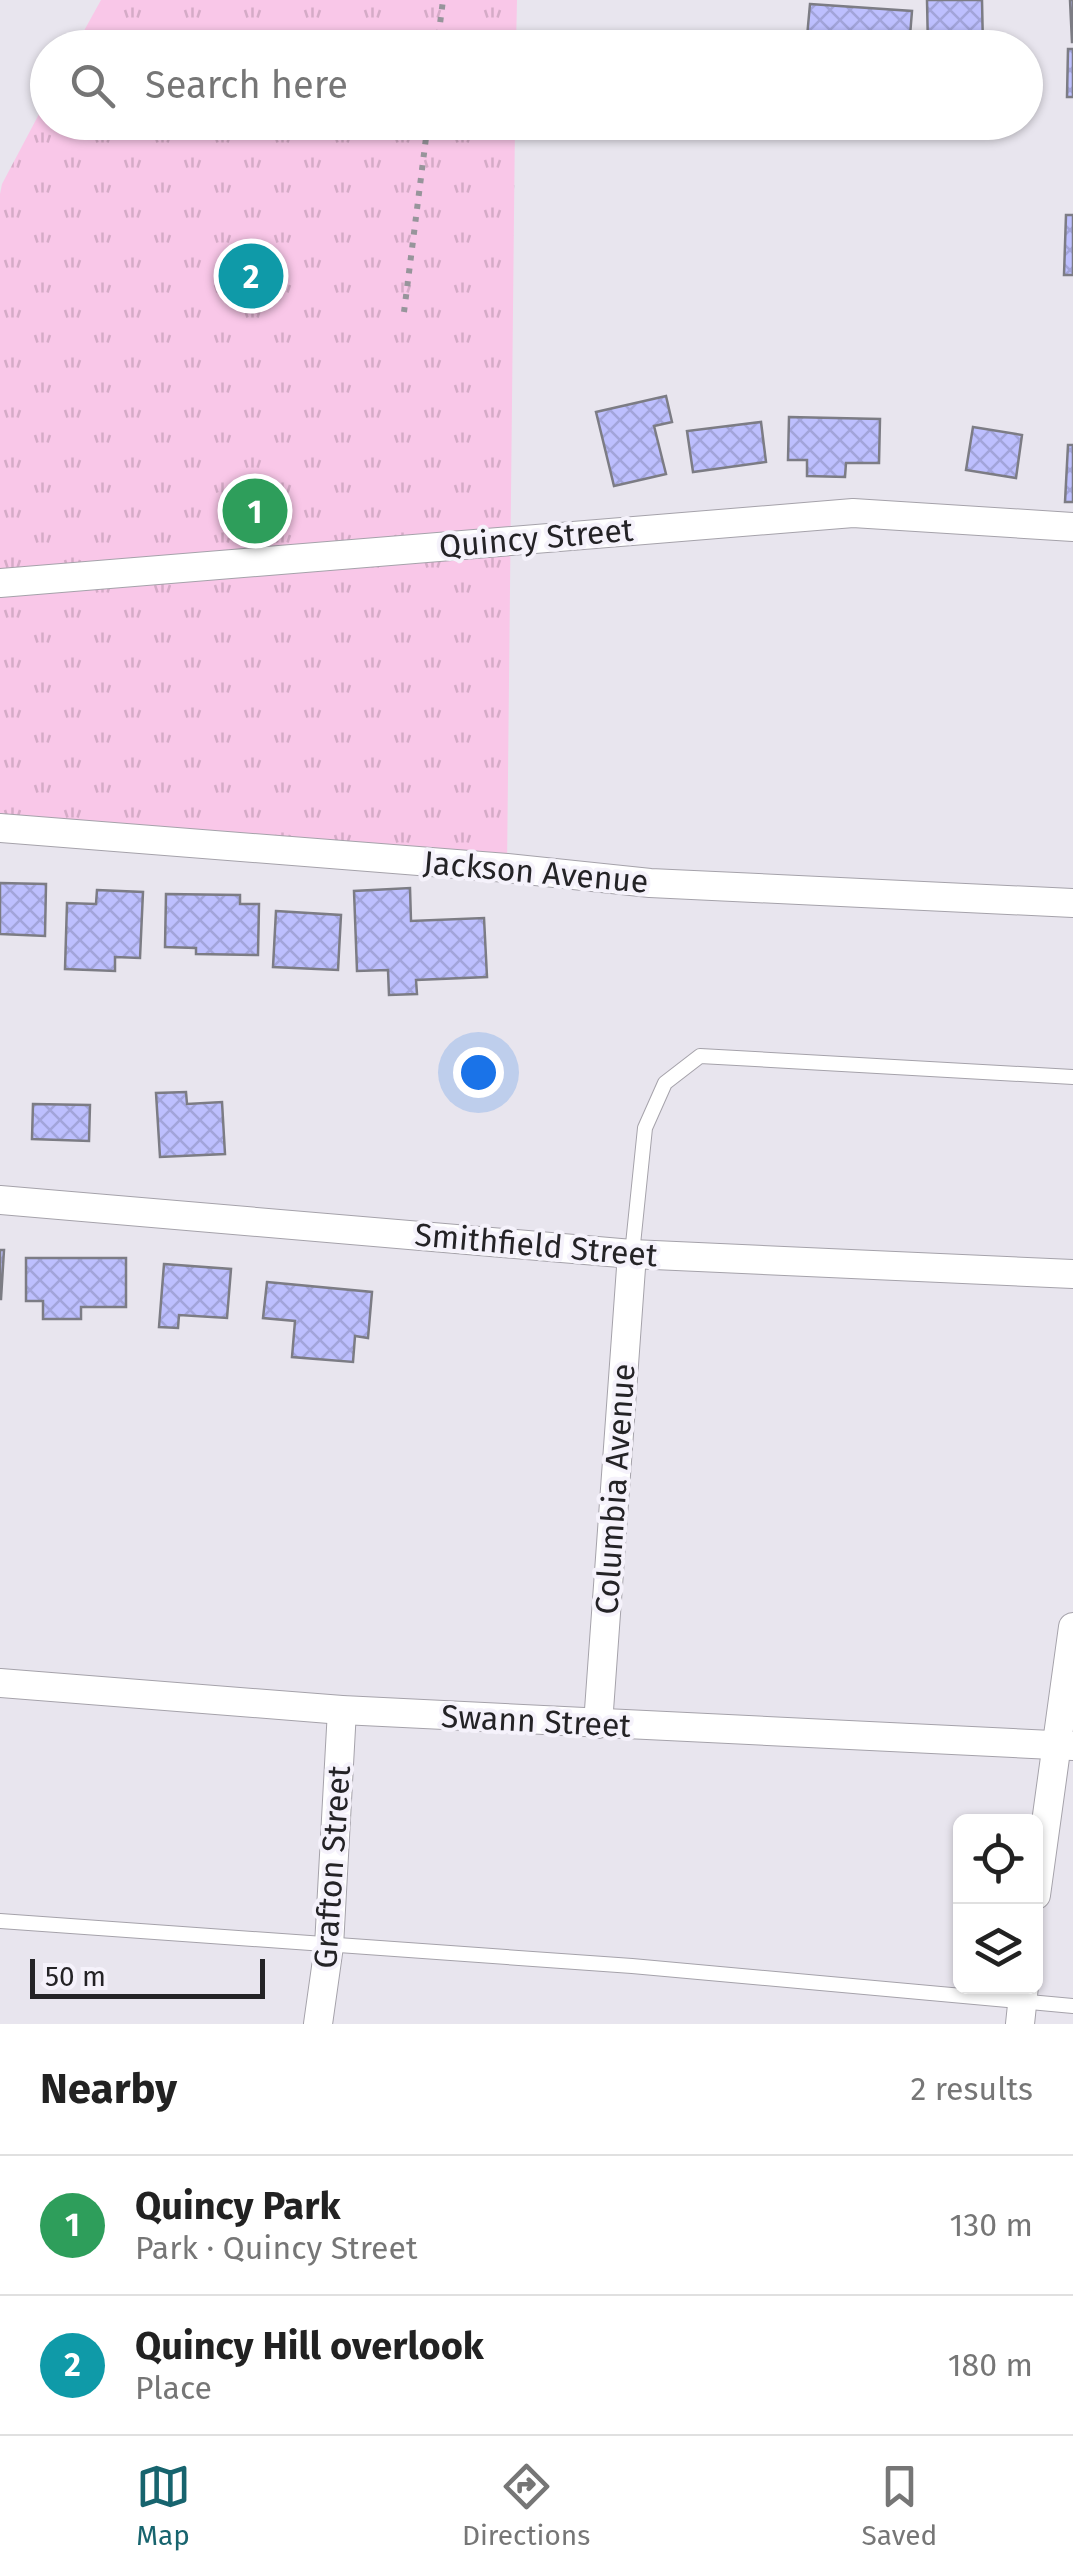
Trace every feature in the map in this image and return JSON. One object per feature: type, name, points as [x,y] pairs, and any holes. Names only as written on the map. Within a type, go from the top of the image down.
[{"type":"street","name":"Quincy Street","points":[[0,582],[853,514],[1073,527]]},
{"type":"street","name":"Jackson Avenue","points":[[0,828],[650,882],[1073,904]]},
{"type":"street","name":"Smithfield Street","points":[[0,1200],[632,1254],[1073,1274]]},
{"type":"street","name":"Columbia Avenue","points":[[598,1724],[632,1254]]},
{"type":"street","points":[[1043,1858],[1064,1745],[1073,1627]]},
{"type":"street","name":"Swann Street","points":[[0,1683],[342,1710],[1064,1745]]},
{"type":"street","name":"Grafton Street","points":[[318,2024],[329,1946],[342,1710]]},
{"type":"lane","points":[[632,1254],[644,1128],[665,1083],[700,1056],[1073,1077]]},
{"type":"lane","points":[[0,1921],[632,1966],[1022,2005],[1073,2006]]},
{"type":"path","points":[[439,30],[443,0]]},
{"type":"path","points":[[404,312],[426,140]]},
{"type":"green space","points":[[101,0],[517,0],[516,30],[84,30]]},
{"type":"green space","points":[[30,131],[30,140],[515,140],[507,868],[0,828],[2,184]]},
{"type":"building","points":[[927,0],[982,0],[983,30],[928,30]]},
{"type":"building","points":[[1073,0],[1073,42],[1072,42]]},
{"type":"building","points":[[810,4],[912,11],[910,30],[808,30]]},
{"type":"building","points":[[1068,49],[1073,49],[1073,97],[1067,97]]},
{"type":"building","points":[[1066,215],[1073,215],[1073,275],[1064,275]]},
{"type":"building","points":[[666,396],[672,422],[654,426],[666,474],[614,486],[596,412]]},
{"type":"building","points":[[789,417],[880,419],[879,463],[846,463],[845,477],[807,476],[807,460],[788,460]]},
{"type":"building","points":[[761,422],[766,462],[693,472],[687,431]]},
{"type":"building","points":[[973,427],[1022,435],[1016,478],[966,470]]},
{"type":"building","points":[[1068,445],[1073,445],[1073,502],[1065,502]]},
{"type":"building","points":[[0,883],[46,884],[45,936],[0,934]]},
{"type":"building","points":[[410,888],[411,921],[484,918],[487,977],[416,980],[417,994],[389,995],[388,970],[357,971],[354,891]]},
{"type":"building","points":[[97,890],[143,892],[140,958],[115,957],[115,971],[65,969],[67,903],[96,904]]},
{"type":"building","points":[[166,894],[240,895],[240,904],[259,904],[258,955],[196,954],[196,948],[165,947]]},
{"type":"building","points":[[276,911],[341,915],[338,970],[273,967]]},
{"type":"building","points":[[186,1092],[187,1104],[222,1102],[225,1154],[160,1157],[156,1093]]},
{"type":"building","points":[[33,1104],[90,1105],[89,1141],[32,1139]]},
{"type":"building","points":[[0,1250],[4,1250],[1,1299],[0,1299]]},
{"type":"building","points":[[26,1258],[126,1258],[126,1307],[81,1307],[81,1319],[43,1319],[43,1301],[26,1301]]},
{"type":"building","points":[[164,1264],[231,1269],[227,1318],[179,1315],[178,1328],[159,1327]]},
{"type":"building","points":[[267,1282],[372,1292],[368,1338],[355,1336],[353,1362],[292,1357],[295,1321],[263,1318]]},
{"type":"place","name":"Quincy Hill overlook","points":[[251,276]]},
{"type":"place","name":"Quincy Park","points":[[255,511]]}]
